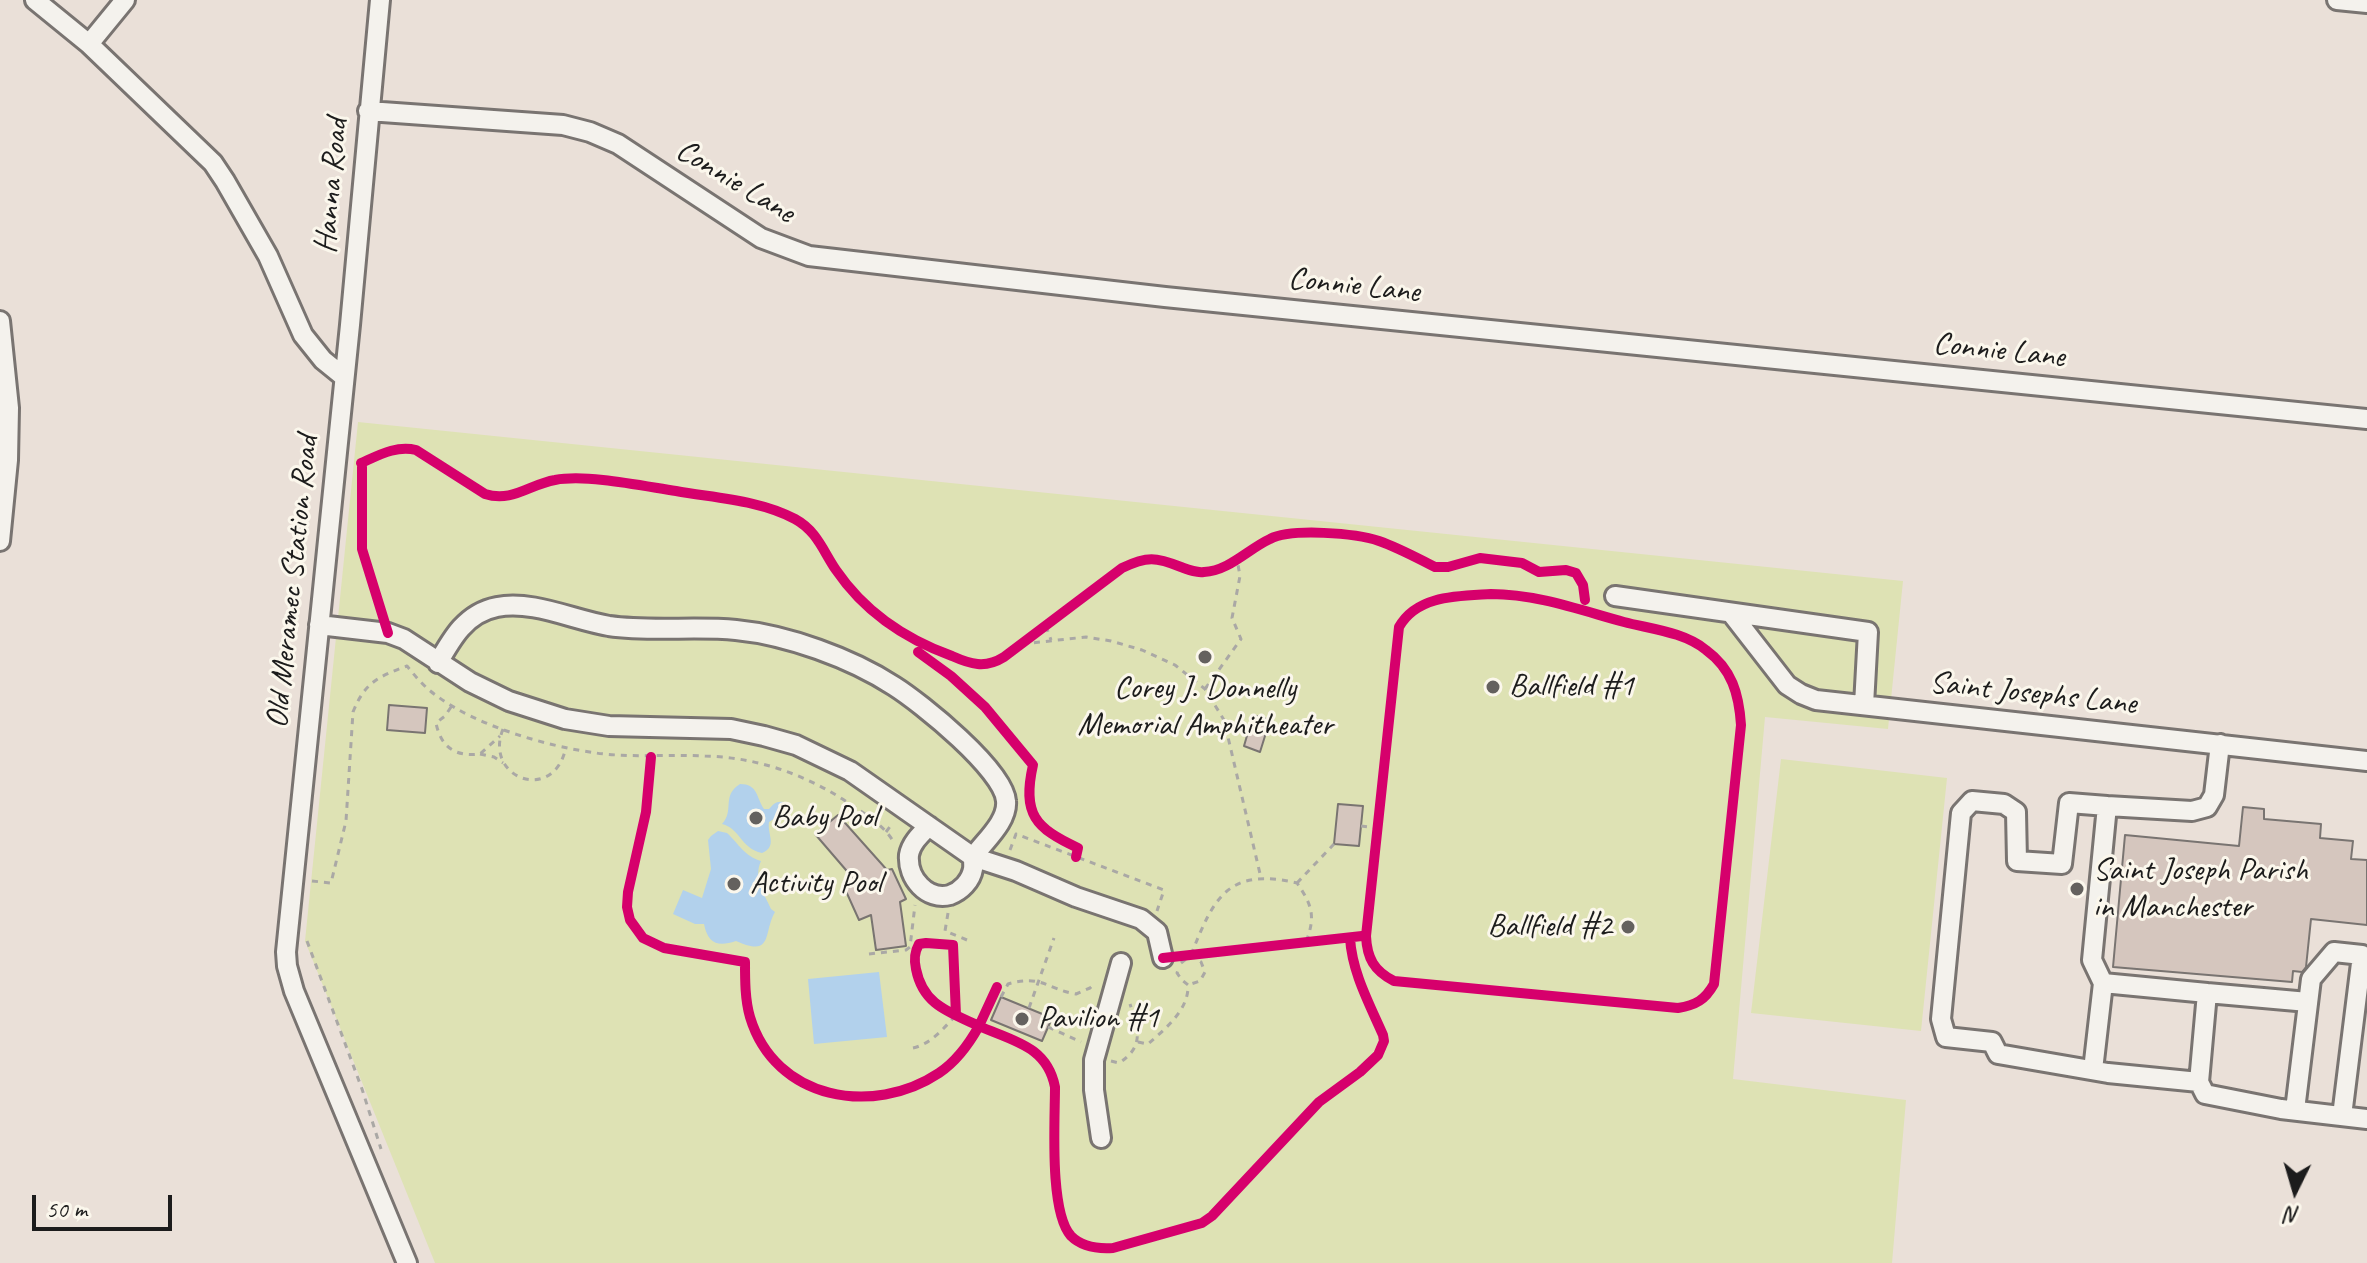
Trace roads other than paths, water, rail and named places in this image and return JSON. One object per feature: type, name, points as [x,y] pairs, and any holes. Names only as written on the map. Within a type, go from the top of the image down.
[{"type":"street","points":[[35,0],[89,44],[213,163],[268,256],[303,335],[323,360],[344,377]]},
{"type":"street","points":[[89,44],[125,0]]},
{"type":"street","name":"Hanna Road","points":[[344,377],[380,0]]},
{"type":"street","points":[[2337,0],[2367,3]]},
{"type":"street","name":"Connie Lane","points":[[368,111],[563,125],[590,132],[618,144],[761,238],[809,256],[1165,297],[2367,419]]},
{"type":"street","points":[[0,321],[9,408],[8,460],[0,541]]},
{"type":"street","name":"Old Meramec Station Road","points":[[344,377],[287,939],[287,966],[294,991],[407,1263]]},
{"type":"street","points":[[1615,596],[1868,632],[1864,705]]},
{"type":"street","points":[[438,663],[457,631],[476,615],[497,607],[538,608],[614,626],[734,629],[787,640],[878,675],[900,690],[959,739],[1003,789],[1005,813],[973,857],[970,878],[954,894],[943,896],[925,892],[917,882],[910,863],[913,845],[929,826]]},
{"type":"street","name":"Saint Josephs Lane","points":[[1731,613],[1787,685],[1816,700],[2367,761]]},
{"type":"street","points":[[319,625],[388,633],[404,639],[438,663],[509,701],[565,719],[609,726],[731,729],[796,745],[850,771],[973,857],[1141,919],[1157,932],[1163,958]]},
{"type":"street","points":[[2199,1082],[2159,1080],[1998,1054],[1992,1042],[1946,1037],[1941,1019],[1961,813],[1972,801],[2004,804],[2016,812],[2017,861],[2062,864],[2069,803],[2192,811],[2207,807],[2214,795],[2220,744]]},
{"type":"street","points":[[2093,1070],[2103,983],[2092,960],[2107,806]]},
{"type":"street","points":[[2295,1110],[2311,979],[2334,952],[2365,955],[2342,1116]]},
{"type":"street","points":[[1101,1138],[1094,1090],[1094,1060],[1121,963]]},
{"type":"street","points":[[2103,983],[2308,1002]]},
{"type":"street","points":[[2207,993],[2199,1082],[2205,1094],[2367,1119]]},
{"type":"street","points":[[2347,1077],[2367,1064]]},
{"type":"water","name":"Baby Pool","points":[[740,784],[753,789],[764,809],[779,802],[788,806],[785,820],[769,822],[771,844],[762,853],[749,847],[733,830],[722,824],[728,814],[731,793]]},
{"type":"water","name":"Activity Pool","points":[[718,831],[727,833],[746,853],[761,861],[758,874],[760,886],[775,912],[762,945],[736,941],[719,944],[708,936],[704,924],[695,924],[673,914],[683,890],[702,898],[711,869],[708,840]]},
{"type":"water","points":[[879,972],[887,1037],[814,1044],[808,979]]},
{"type":"place","name":"Corey J. Donnelly Memorial Amphitheater","points":[[1205,657]]},
{"type":"place","name":"Ballfield #1","points":[[1493,687]]},
{"type":"place","name":"Baby Pool","points":[[756,818]]},
{"type":"place","name":"Activity Pool","points":[[734,884]]},
{"type":"place","name":"Saint Joseph Parish in Manchester","points":[[2077,889]]},
{"type":"place","name":"Ballfield #2","points":[[1628,927]]},
{"type":"place","name":"Pavilion #1","points":[[1022,1019]]}]
